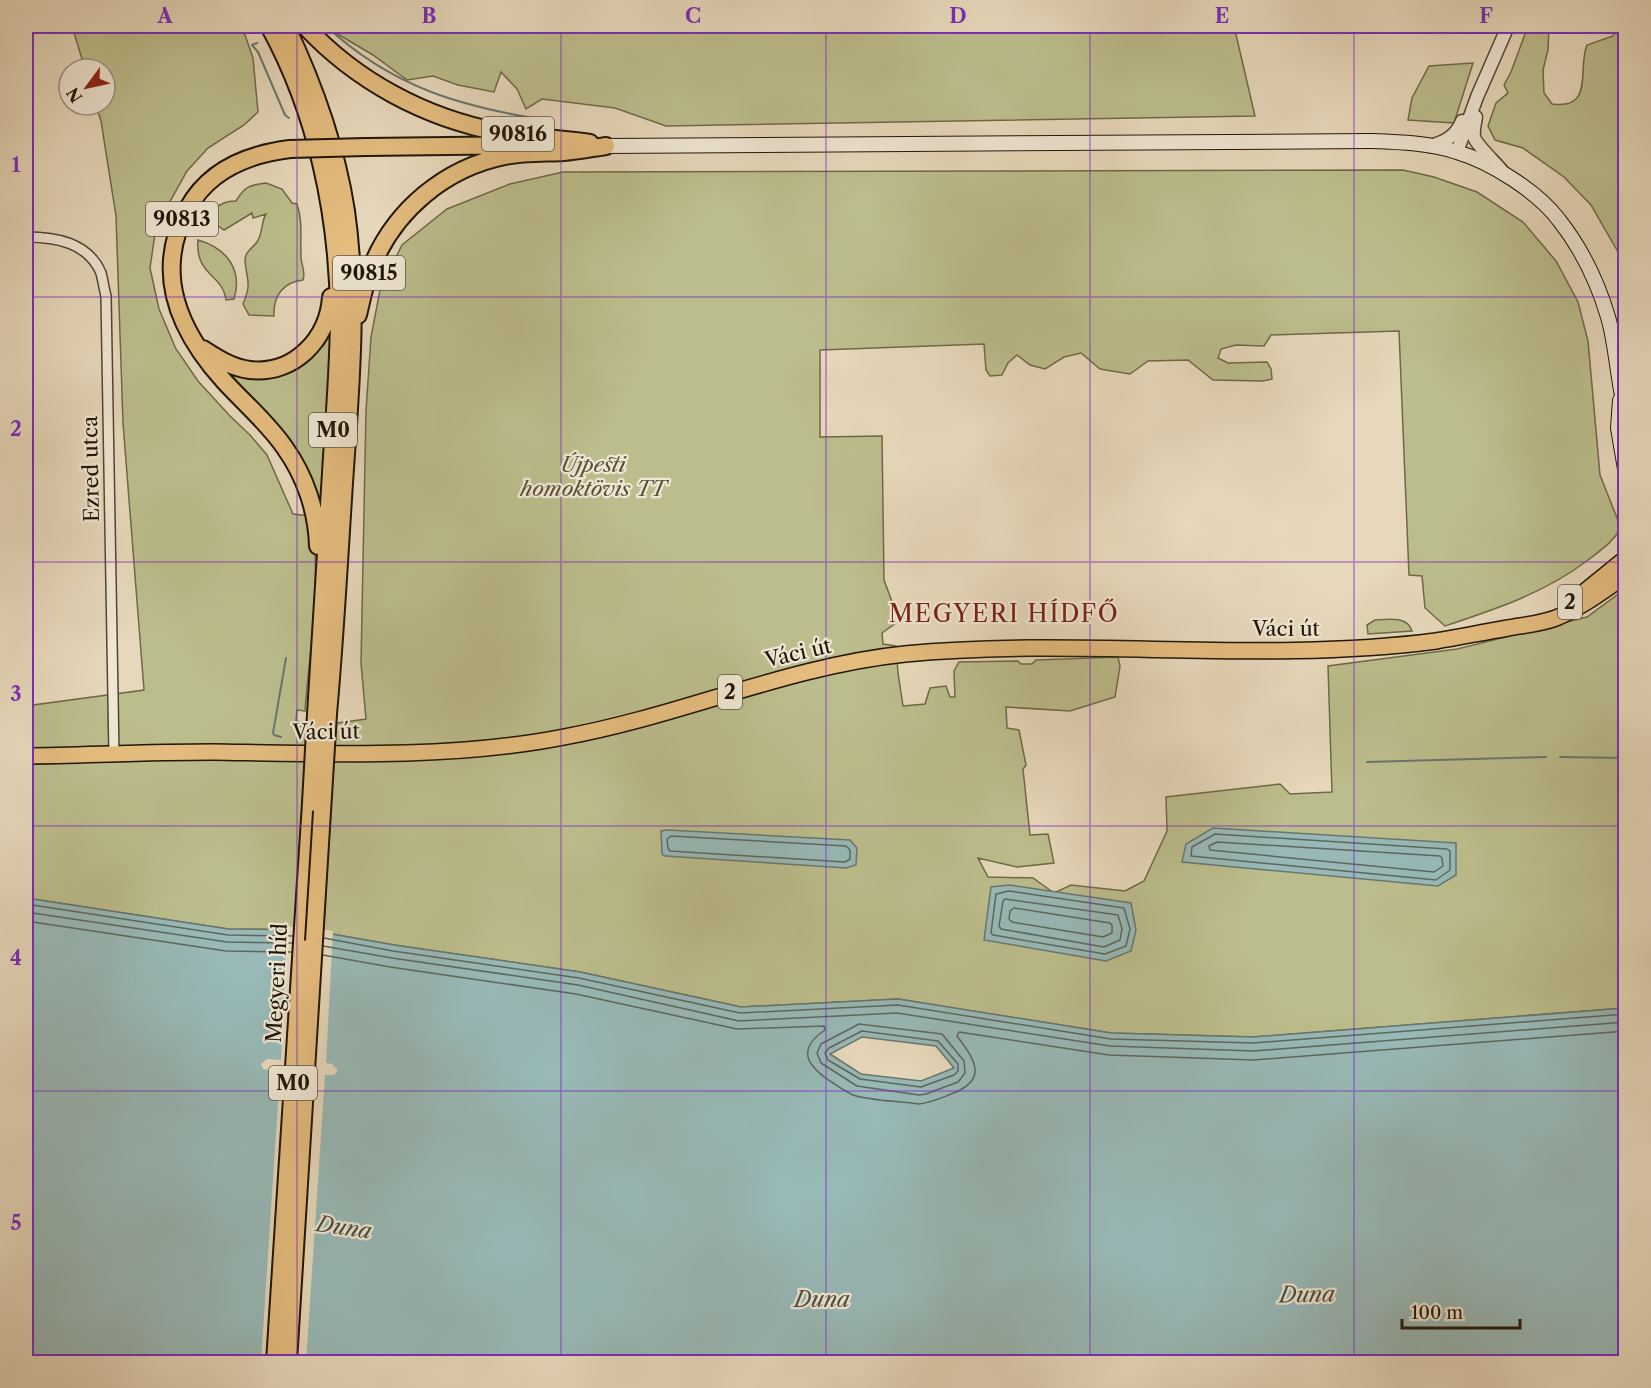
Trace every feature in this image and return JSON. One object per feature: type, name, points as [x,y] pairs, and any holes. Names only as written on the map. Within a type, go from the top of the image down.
[{"type":"highway","name":"M0","points":[[269,26],[289,67],[314,138],[327,194],[336,266],[339,315],[323,594],[322,714]]},
{"type":"highway","name":"M0","points":[[286,26],[318,98],[329,136],[345,209],[351,261],[350,387],[322,714]]},
{"type":"highway","name":"90816","points":[[305,26],[327,48],[358,73],[396,96],[433,113],[499,132],[606,146]]},
{"type":"highway","name":"90813","points":[[336,266],[332,279],[329,314],[311,348],[285,365],[248,370],[231,366],[199,347],[187,330],[173,291],[171,257],[178,226],[196,196],[222,171],[250,156],[290,149],[606,146]]},
{"type":"highway","name":"90815","points":[[350,387],[355,361],[358,316],[371,267],[383,242],[420,197],[460,171],[505,156],[567,152],[606,146]]},
{"type":"highway","points":[[199,347],[218,374],[273,432],[298,470],[315,515],[319,576],[323,594]]},
{"type":"highway","name":"Megyeri híd","points":[[275,1362],[322,714]]},
{"type":"highway","name":"Megyeri híd","points":[[288,1362],[322,714]]},
{"type":"main road","points":[[606,146],[1371,141],[1430,146],[1457,152],[1504,174],[1534,196],[1558,218],[1583,257],[1602,298],[1609,321],[1626,412]]},
{"type":"main road","points":[[1621,395],[1618,428],[1626,475]]},
{"type":"main road","name":"Váci út","points":[[26,756],[447,751],[506,745],[562,738],[613,726],[814,669],[899,655],[944,651],[1081,648],[1325,651],[1411,644],[1460,638],[1513,627],[1551,613],[1624,567]]},
{"type":"street","points":[[1457,152],[1477,97],[1508,26]]},
{"type":"street","points":[[1430,146],[1442,143],[1458,131],[1477,97]]},
{"type":"street","points":[[1477,97],[1473,135],[1504,174]]},
{"type":"street","name":"Ezred utca","points":[[26,237],[58,239],[81,248],[93,260],[101,274],[106,296],[114,754]]},
{"type":"green space","name":"Újpesti homoktövis TT","points":[[72,26],[234,26],[245,35],[253,58],[258,112],[244,125],[208,148],[187,171],[156,227],[150,268],[159,309],[176,349],[198,381],[267,455],[293,514],[312,516],[315,589],[305,711],[297,710],[296,721],[301,722],[301,728],[366,719],[361,663],[366,411],[371,337],[380,290],[402,245],[447,209],[510,184],[563,172],[1403,170],[1434,177],[1477,192],[1523,222],[1556,261],[1578,302],[1588,341],[1600,475],[1621,528],[1606,546],[1572,572],[1537,591],[1501,606],[1445,626],[1425,608],[1422,576],[1409,575],[1399,331],[1271,335],[1264,346],[1236,345],[1221,349],[1218,358],[1228,363],[1267,362],[1271,369],[1272,379],[1263,381],[1213,380],[1188,360],[1148,361],[1130,374],[1100,369],[1081,353],[1064,357],[1045,369],[1030,365],[1017,355],[1008,363],[1002,375],[990,376],[986,370],[984,344],[820,350],[820,437],[882,436],[884,580],[894,607],[900,611],[900,620],[882,633],[883,644],[896,646],[903,706],[925,704],[930,688],[946,686],[950,697],[955,697],[954,671],[959,662],[1018,661],[1021,664],[1032,664],[1036,660],[1118,657],[1120,666],[1115,697],[1070,711],[1006,707],[1007,728],[1019,730],[1026,765],[1023,769],[1030,835],[1048,834],[1054,863],[1017,867],[978,858],[988,877],[1033,878],[1054,893],[1071,885],[1125,891],[1144,881],[1167,831],[1166,797],[1280,784],[1290,794],[1332,792],[1328,666],[1457,649],[1587,617],[1625,589],[1625,1008],[1253,1037],[1111,1033],[898,999],[741,1007],[580,972],[394,945],[309,930],[228,929],[26,898],[26,706],[144,690],[123,423],[116,216],[100,117],[117,117],[117,57],[81,57]]},
{"type":"green space","points":[[324,26],[1234,26],[1255,116],[666,126],[615,108],[542,99],[526,109],[517,89],[501,72],[494,92],[458,85],[433,76],[407,80],[373,55]]},
{"type":"green space","points":[[1528,26],[1549,26],[1548,50],[1543,70],[1544,93],[1552,104],[1565,104],[1574,101],[1582,86],[1587,45],[1613,36],[1618,26],[1625,26],[1625,272],[1618,252],[1591,205],[1564,177],[1523,148],[1495,140],[1488,126],[1496,103],[1508,93],[1504,85]]},
{"type":"green space","points":[[1473,63],[1454,123],[1408,120],[1412,98],[1429,66]]},
{"type":"green space","points":[[266,183],[282,189],[292,203],[297,204],[304,274],[303,280],[285,287],[277,296],[274,316],[249,315],[243,304],[248,286],[245,258],[247,252],[259,239],[266,214],[253,218],[252,213],[224,230],[207,218],[219,205],[236,201],[248,187]]},
{"type":"green space","points":[[198,240],[217,248],[230,261],[236,278],[234,299],[226,300],[224,291],[205,268],[198,252]]},
{"type":"green space","points":[[333,331],[321,509],[221,366],[303,362],[324,345]]},
{"type":"green space","points":[[1375,620],[1402,621],[1410,626],[1412,631],[1368,634],[1367,625]]},
{"type":"water","points":[[1213,828],[1456,843],[1456,875],[1438,886],[1182,862],[1186,844]]},
{"type":"water","points":[[661,831],[850,840],[857,848],[856,865],[846,868],[665,856],[662,854]]},
{"type":"water","points":[[1009,885],[1131,903],[1136,930],[1131,951],[1106,961],[984,940],[991,887]]},
{"type":"water","name":"Duna","points":[[26,898],[228,929],[309,930],[394,945],[580,972],[741,1007],[898,999],[1111,1033],[1253,1037],[1625,1008],[1625,1362],[26,1362]],"holes":[[[862,1037],[936,1046],[954,1068],[921,1081],[861,1074],[830,1054]]]},
{"type":"pier","points":[[287,927],[309,927],[333,931],[326,1063],[332,1064],[338,1070],[334,1075],[325,1075],[306,1362],[261,1362],[280,1072],[263,1069],[261,1064],[267,1059],[281,1060]]},
{"type":"waterway","points":[[326,26],[377,65],[430,92],[487,109],[550,121]]},
{"type":"waterway","points":[[257,43],[252,45],[258,52],[285,115],[289,118]]},
{"type":"waterway","points":[[281,737],[273,733],[286,658]]},
{"type":"waterway","points":[[1367,762],[1546,757]]},
{"type":"waterway","points":[[1560,757],[1626,758]]},
{"type":"district","name":"MEGYERI HÍDFŐ","points":[[1004,614]]}]
